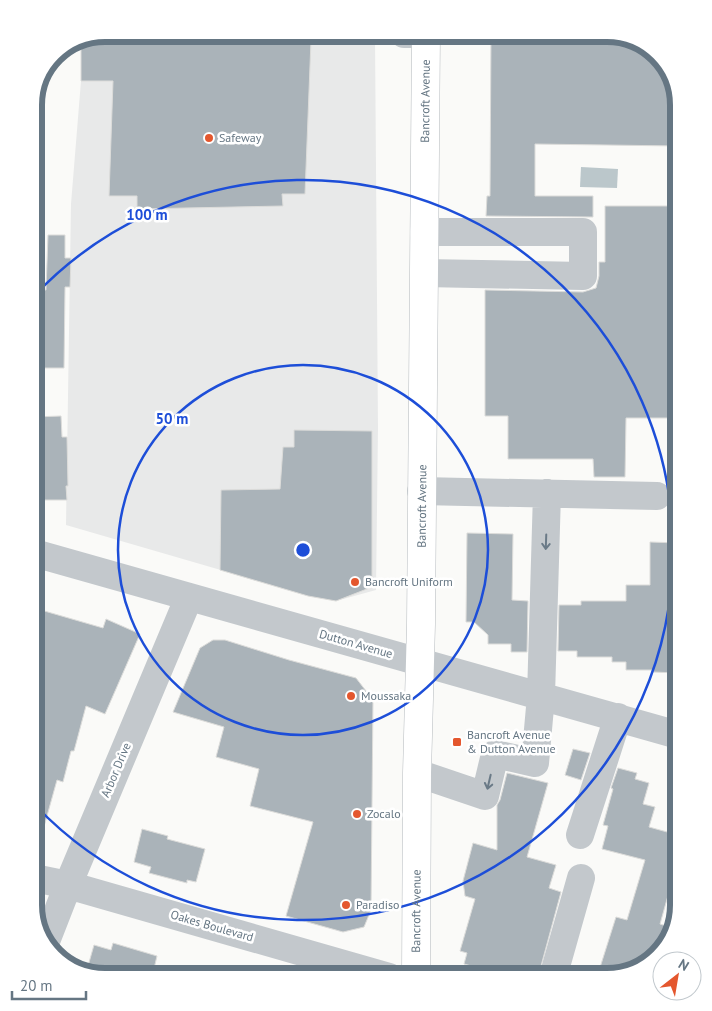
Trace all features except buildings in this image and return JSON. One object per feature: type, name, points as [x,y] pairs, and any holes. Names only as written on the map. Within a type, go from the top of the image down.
[{"type":"main road","name":"Bancroft Avenue","points":[[416,968],[417,773],[421,662],[426,43]]},
{"type":"street","points":[[424,232],[583,232],[583,276],[424,273]]},
{"type":"street","points":[[421,491],[657,496]]},
{"type":"street","points":[[417,773],[485,796],[495,754],[535,763],[542,696],[547,493]]},
{"type":"street","name":"Dutton Avenue","points":[[42,555],[670,732]]},
{"type":"street","name":"Arbor Drive","points":[[50,934],[68,885],[189,597]]},
{"type":"street","points":[[580,834],[618,718]]},
{"type":"street","points":[[556,968],[582,878]]},
{"type":"street","name":"Oakes Boulevard","points":[[42,880],[68,885],[358,968]]},
{"type":"shaded area","points":[[105,42],[375,43],[378,428],[376,590],[336,601],[310,596],[66,525],[71,204],[81,81],[81,47]]},
{"type":"shaded area","points":[[581,167],[618,169],[617,188],[580,187]]},
{"type":"place","name":"Safeway","points":[[209,138]]},
{"type":"place","name":"Bancroft Uniform","points":[[355,582]]},
{"type":"place","name":"Moussaka","points":[[351,696]]},
{"type":"place","name":"Bancroft Avenue & Dutton Avenue","points":[[457,742]]},
{"type":"place","name":"Zocalo","points":[[357,814]]},
{"type":"place","name":"Paradiso","points":[[346,905]]}]
